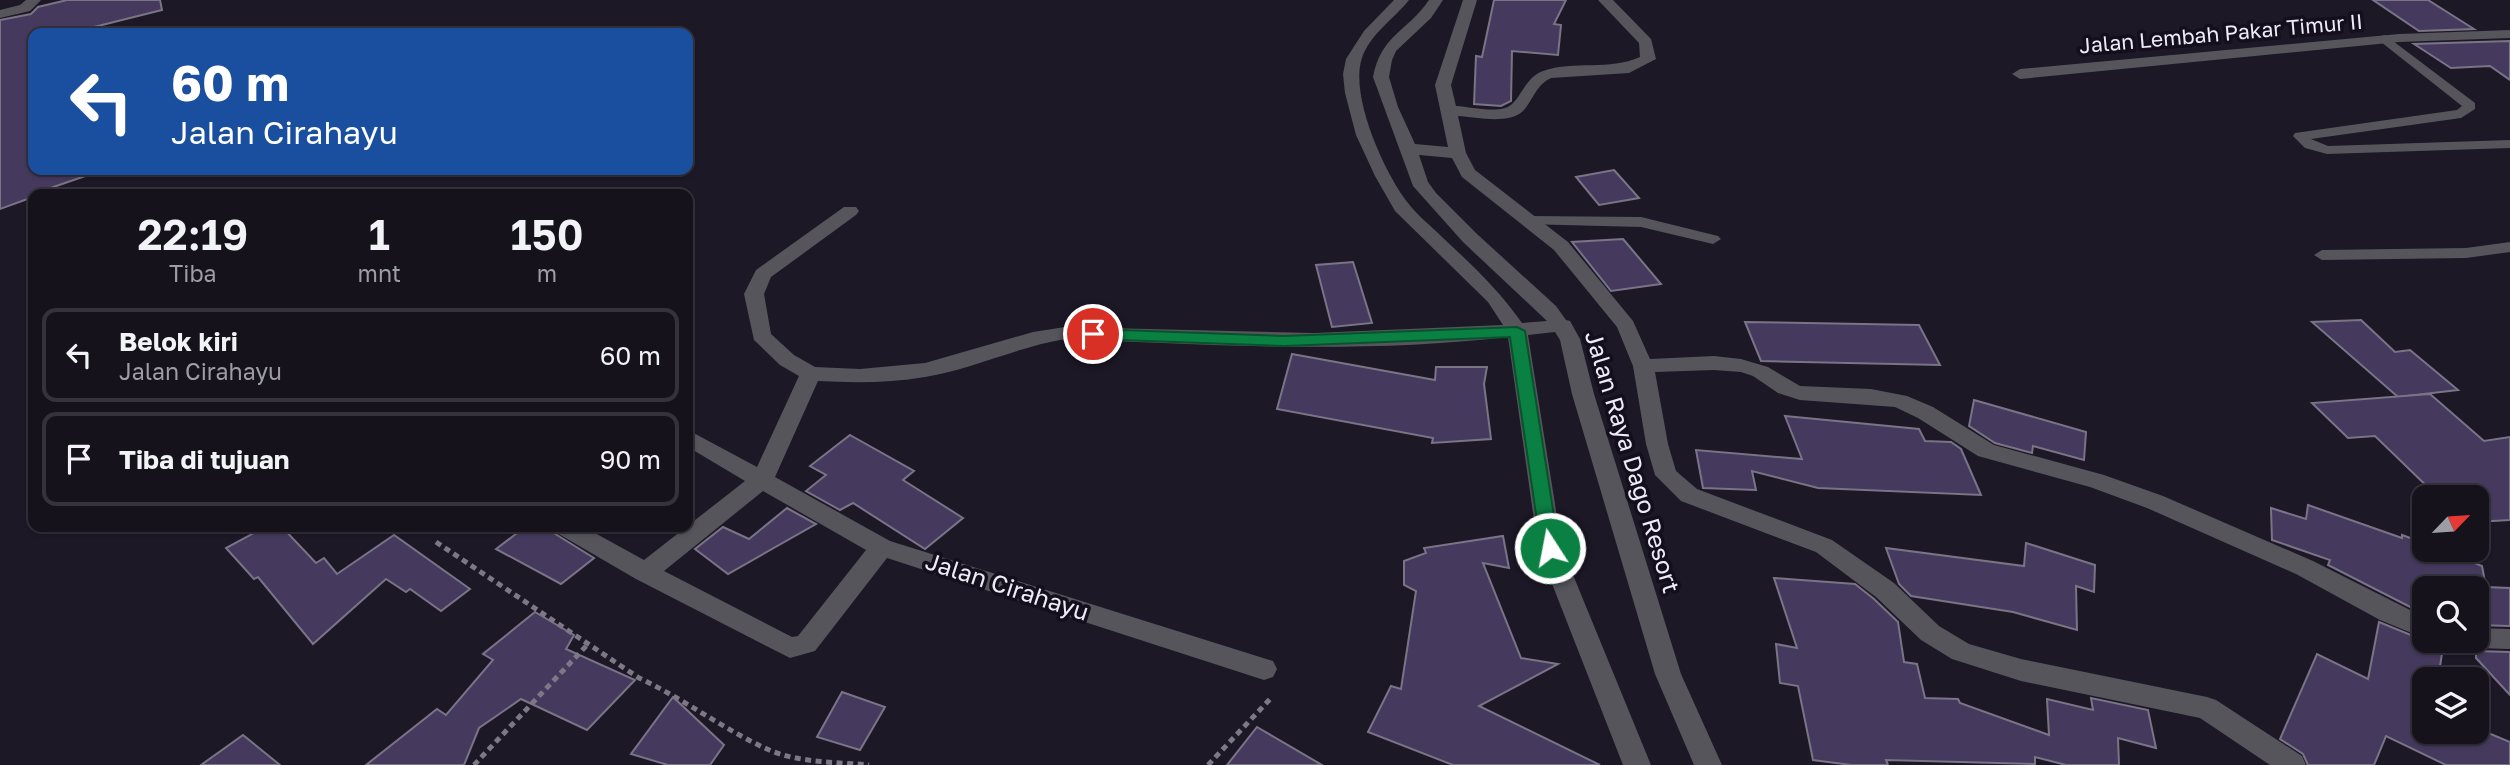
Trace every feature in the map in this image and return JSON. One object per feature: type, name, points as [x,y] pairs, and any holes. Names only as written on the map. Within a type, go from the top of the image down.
[{"type":"street","points":[[0,15],[26,8],[34,0]]},
{"type":"street","points":[[1402,0],[1369,35],[1356,56],[1350,76],[1357,107],[1372,151],[1401,207],[1495,298],[1517,331],[1550,548],[1637,765]]},
{"type":"street","points":[[1350,76],[1381,76],[1381,67],[1389,49],[1426,15],[1436,0]]},
{"type":"street","points":[[1470,0],[1443,86],[1458,153],[1468,173],[1561,246],[1626,325],[1643,366],[1657,444],[1666,475],[1689,495],[1824,546],[1885,590],[1930,633],[1961,652],[2021,670],[2207,708],[2292,765]]},
{"type":"street","points":[[1447,110],[1504,114],[1516,109],[1535,80],[1548,74],[1629,68],[1648,59],[1646,42],[1605,0]]},
{"type":"street","name":"Jalan Lembah Pakar Timur II","points":[[2020,74],[2385,39],[2510,34]]},
{"type":"street","name":"Jalan Raya Dago Resort","points":[[1381,76],[1419,182],[1430,197],[1563,326],[1570,339],[1583,394],[1668,674],[1708,765]]},
{"type":"street","points":[[1357,107],[1390,107]]},
{"type":"street","points":[[1409,149],[1458,153]]},
{"type":"street","points":[[850,211],[763,274],[754,294],[761,336],[787,360],[811,374],[860,376],[926,370],[1040,337],[1065,333],[1284,341],[1517,331],[1563,326]]},
{"type":"street","points":[[1643,366],[1735,365],[1757,370],[1786,391],[1885,396],[1918,408],[1972,444],[1997,455],[2111,485],[2186,515],[2310,570],[2386,612],[2412,623]]},
{"type":"street","points":[[645,572],[762,480],[811,374]]},
{"type":"street","name":"Jalan Cirahayu","points":[[693,440],[837,524],[882,547],[1264,669]]},
{"type":"street","points":[[574,532],[790,648],[806,644],[882,547]]},
{"type":"street","points":[[2489,638],[2510,639]]},
{"type":"lane","points":[[2385,39],[2470,106],[2468,110],[2461,114],[2300,136],[2310,145],[2327,150],[2510,144]]},
{"type":"lane","points":[[1529,221],[1640,222],[1713,239]]},
{"type":"lane","points":[[2322,255],[2453,254],[2510,247]]},
{"type":"path","points":[[436,542],[639,678],[676,695],[769,750],[809,759],[869,765]]},
{"type":"path","points":[[474,765],[589,643]]},
{"type":"path","points":[[1208,765],[1275,693],[1276,682],[1264,669]]},
{"type":"building","points":[[67,0],[160,0],[162,10],[94,28],[28,28],[28,175],[88,175],[48,189],[28,189],[28,199],[0,209],[0,20],[31,14],[38,7]]},
{"type":"building","points":[[1494,0],[1566,0],[1554,24],[1561,25],[1558,55],[1512,51],[1511,101],[1501,106],[1474,104],[1476,56],[1482,57]]},
{"type":"building","points":[[2373,0],[2428,0],[2474,29],[2419,31]]},
{"type":"building","points":[[2510,41],[2510,80],[2490,66],[2451,68],[2414,44]]},
{"type":"building","points":[[1614,170],[1639,198],[1599,205],[1576,177]]},
{"type":"building","points":[[1623,239],[1661,284],[1611,291],[1572,242]]},
{"type":"building","points":[[1353,262],[1372,323],[1332,327],[1316,265]]},
{"type":"building","points":[[2361,320],[2395,352],[2410,350],[2458,390],[2398,397],[2312,322]]},
{"type":"building","points":[[1745,322],[1919,325],[1940,365],[1761,361]]},
{"type":"building","points":[[1292,354],[1435,380],[1436,367],[1487,367],[1484,384],[1491,439],[1432,443],[1433,438],[1277,409]]},
{"type":"building","points":[[2430,394],[2484,441],[2510,437],[2510,520],[2489,521],[2489,485],[2426,485],[2375,436],[2348,438],[2312,403]]},
{"type":"building","points":[[1974,400],[2086,432],[2084,460],[2033,446],[2032,453],[1995,443],[1969,426]]},
{"type":"building","points":[[1785,416],[1919,429],[1925,441],[1951,442],[1961,449],[1981,495],[1818,488],[1752,471],[1756,490],[1703,488],[1696,450],[1802,459]]},
{"type":"building","points":[[850,435],[914,471],[903,480],[963,518],[925,549],[853,503],[840,510],[806,491],[826,475],[810,466]]},
{"type":"building","points":[[2308,505],[2402,538],[2402,535],[2412,539],[2412,562],[2472,562],[2482,566],[2484,576],[2412,576],[2412,608],[2328,565],[2330,560],[2272,540],[2271,508],[2306,519]]},
{"type":"building","points":[[787,508],[816,524],[728,574],[695,549],[723,527],[749,539]]},
{"type":"building","points":[[256,532],[287,532],[316,563],[324,558],[337,574],[394,535],[470,589],[441,611],[410,589],[406,592],[386,579],[313,644],[258,577],[254,579],[226,548]]},
{"type":"building","points":[[518,532],[552,532],[594,558],[561,584],[496,549]]},
{"type":"building","points":[[1503,536],[1509,568],[1483,563],[1521,658],[1558,664],[1479,706],[1600,765],[1453,765],[1368,732],[1391,686],[1401,689],[1416,591],[1404,585],[1404,561],[1426,553],[1424,548]]},
{"type":"building","points":[[2026,543],[2095,565],[2094,592],[2076,586],[2077,630],[2013,612],[1911,596],[1899,584],[1886,548],[2024,566]]},
{"type":"building","points":[[1774,578],[1855,584],[1874,599],[1898,622],[1904,662],[1917,664],[1925,698],[1958,699],[1960,703],[2049,735],[2047,699],[2093,710],[2091,698],[2148,710],[2156,748],[2118,738],[2119,765],[2066,765],[2035,757],[2035,764],[1886,760],[1888,765],[1851,765],[1813,760],[1798,686],[1780,683],[1776,644],[1797,648]]},
{"type":"building","points":[[2489,587],[2510,588],[2510,626],[2489,625]]},
{"type":"building","points":[[535,612],[574,635],[566,649],[635,680],[587,730],[521,699],[479,728],[464,765],[366,765],[437,709],[446,715],[493,660],[483,654]]},
{"type":"building","points":[[2379,622],[2412,636],[2412,653],[2442,653],[2440,667],[2412,667],[2412,744],[2489,744],[2489,733],[2510,742],[2510,765],[2446,765],[2386,736],[2374,765],[2308,765],[2303,754],[2280,739],[2317,654],[2368,679]]},
{"type":"building","points":[[2510,652],[2510,695],[2489,672],[2489,667],[2484,667],[2476,658],[2476,653]]},
{"type":"building","points":[[842,692],[885,707],[860,750],[817,737]]},
{"type":"building","points":[[673,697],[724,745],[710,765],[668,765],[631,754]]},
{"type":"building","points":[[1257,727],[1322,765],[1227,765]]},
{"type":"building","points":[[243,735],[280,765],[201,765]]},
{"type":"route","points":[[1093,334],[1284,341],[1517,331],[1550,548]]}]
